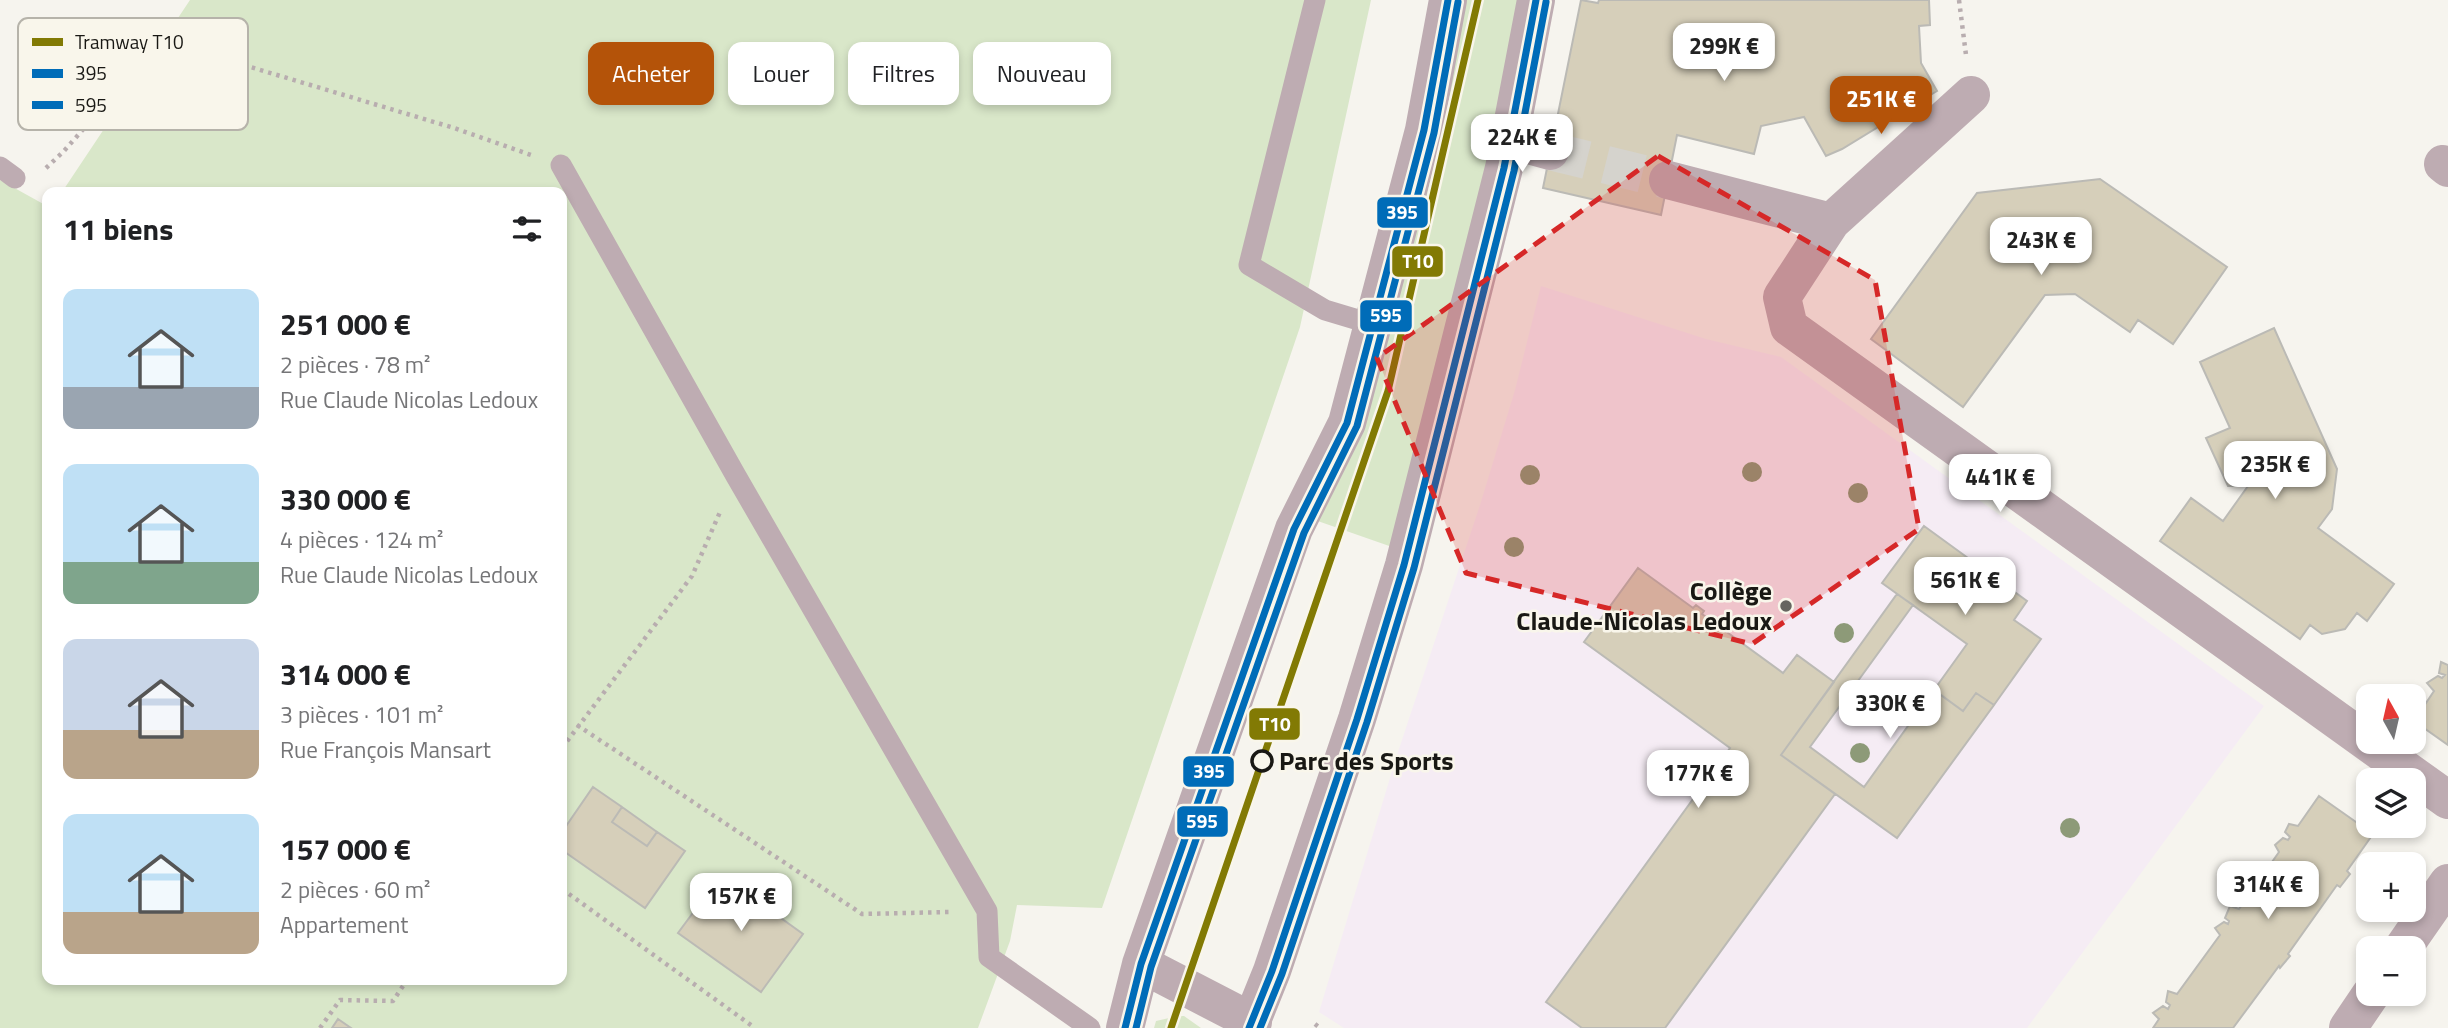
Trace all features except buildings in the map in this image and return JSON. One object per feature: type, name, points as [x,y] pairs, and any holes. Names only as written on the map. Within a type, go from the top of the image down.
[{"type":"main road","points":[[1125,1028],[1141,964],[1294,529],[1347,423],[1375,325],[1424,130],[1448,0]]},
{"type":"main road","points":[[1141,964],[1255,1026],[1357,719],[1404,565],[1504,168],[1536,0]]},
{"type":"main road","points":[[1970,95],[1831,222],[1782,297],[1789,327],[2448,800]]},
{"type":"main road","points":[[1510,140],[1550,151]]},
{"type":"main road","points":[[1668,180],[1831,222]]},
{"type":"main road","points":[[2411,936],[2448,883]]},
{"type":"main road","points":[[2348,1028],[2363,1006]]},
{"type":"lane","points":[[1315,0],[1249,265],[1325,310],[1375,325]]},
{"type":"lane","points":[[561,165],[736,476],[987,911],[989,957],[1090,1028]]},
{"type":"path","points":[[1959,0],[1970,95]]},
{"type":"path","points":[[248,66],[454,128],[561,165]]},
{"type":"path","points":[[8,172],[44,170],[83,130]]},
{"type":"path","points":[[567,740],[692,576],[736,476]]},
{"type":"path","points":[[577,725],[862,914],[987,911]]},
{"type":"path","points":[[567,893],[755,1028]]},
{"type":"path","points":[[320,1028],[340,1000],[393,1001],[404,985]]},
{"type":"highlighted area","points":[[1658,156],[1875,280],[1919,529],[1752,644],[1466,573],[1377,358]]},
{"type":"shaded area","name":"Collège Claude-Nicolas Ledoux","points":[[1541,286],[1706,339],[1781,357],[2264,706],[2027,1028],[1344,1028],[1319,1012],[1397,755],[1480,505],[1515,390]]},
{"type":"green space","points":[[190,0],[1371,0],[1300,327],[1102,908],[1017,905],[1010,941],[978,1028],[0,1028],[0,180],[42,203],[42,985],[567,985],[567,187],[65,187],[103,130],[248,130],[248,18],[178,18]]},
{"type":"green space","points":[[1460,0],[1522,0],[1508,80],[1395,548],[1312,519]]},
{"type":"green space","points":[[1184,1016],[1201,1028],[1154,1028],[1156,1021]]},
{"type":"tunnel","points":[[1550,151],[1668,180]]},
{"type":"tram line","name":"T10","points":[[1171,1028],[1388,391],[1478,0]]},
{"type":"transit line","name":"395","points":[[1125,1028],[1141,964],[1294,529],[1347,423],[1424,130],[1448,0]]},
{"type":"transit line","name":"395","points":[[1249,1028],[1272,971],[1357,719],[1404,565],[1504,168],[1536,0]]},
{"type":"transit line","name":"595","points":[[1136,1028],[1151,967],[1304,533],[1357,426],[1434,133],[1458,2]]},
{"type":"transit line","name":"595","points":[[1260,1028],[1282,974],[1367,722],[1414,568],[1514,171],[1546,2]]},
{"type":"place","name":"Collège Claude-Nicolas Ledoux","points":[[1786,606]]},
{"type":"place","name":"Parc des Sports","points":[[1262,761]]}]
